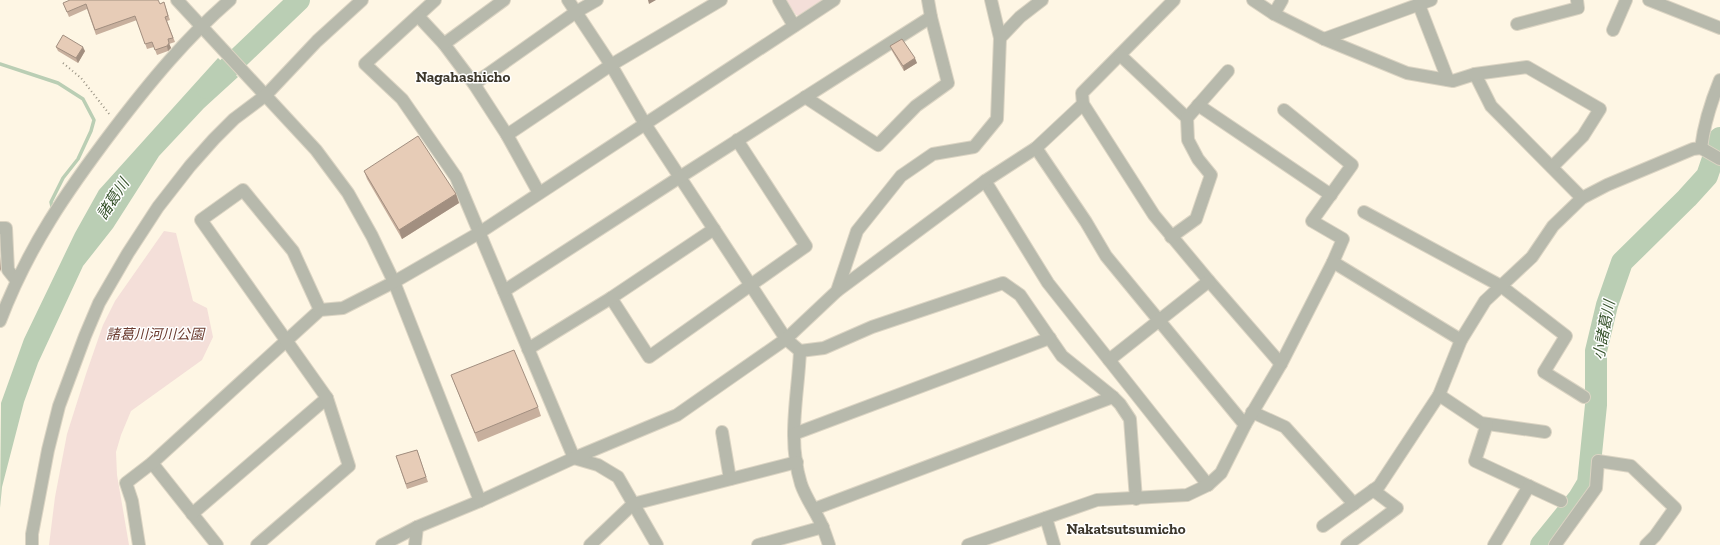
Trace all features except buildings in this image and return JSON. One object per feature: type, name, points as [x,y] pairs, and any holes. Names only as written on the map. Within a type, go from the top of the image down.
[{"type":"street","points":[[177,0],[316,150],[348,193],[372,236],[394,282],[480,501]]},
{"type":"street","points":[[0,321],[5,298],[52,215],[76,179],[145,88],[201,26],[230,0]]},
{"type":"street","points":[[32,545],[32,534],[48,450],[59,406],[99,303],[128,253],[158,207],[190,166],[214,139],[317,40],[362,0]]},
{"type":"street","points":[[435,0],[365,64],[402,99],[456,177],[574,458]]},
{"type":"street","points":[[444,44],[504,0]]},
{"type":"street","points":[[568,0],[611,65],[645,124],[786,339],[800,351],[824,348],[872,327],[1003,283],[1020,295],[1062,356],[1113,397],[1120,404],[1130,419],[1136,499]]},
{"type":"street","points":[[474,84],[576,12],[597,0]]},
{"type":"street","points":[[507,135],[611,65],[721,0]]},
{"type":"street","points":[[779,0],[794,26]]},
{"type":"street","points":[[139,545],[132,501],[126,483],[152,463],[285,340],[320,310],[343,308],[394,282],[479,232],[834,0]]},
{"type":"street","points":[[805,97],[878,146],[916,106],[948,83],[928,0]]},
{"type":"street","points":[[837,291],[857,231],[901,176],[934,154],[974,147],[997,119],[1000,38],[991,0]]},
{"type":"street","points":[[1000,38],[1020,17],[1042,0]]},
{"type":"street","points":[[1174,0],[1082,94],[1084,104],[1154,215],[1208,281],[1280,364]]},
{"type":"street","points":[[1253,0],[1274,14],[1324,39],[1407,73],[1453,81],[1475,74],[1527,67],[1600,109],[1583,136],[1552,167]]},
{"type":"street","points":[[1274,14],[1282,0]]},
{"type":"street","points":[[1324,39],[1430,0]]},
{"type":"street","points":[[1516,24],[1578,8],[1577,0]]},
{"type":"street","points":[[1614,30],[1626,0]]},
{"type":"street","points":[[1649,0],[1720,28]]},
{"type":"street","points":[[1419,5],[1448,80]]},
{"type":"street","points":[[418,16],[444,44],[474,84],[507,135],[539,193]]},
{"type":"street","points":[[504,291],[680,176],[931,17]]},
{"type":"street","points":[[1120,54],[1187,118]]},
{"type":"street","points":[[1171,237],[1196,219],[1211,175],[1198,159],[1188,140],[1187,118],[1228,71]]},
{"type":"street","points":[[1475,74],[1492,106],[1582,198]]},
{"type":"street","points":[[1713,155],[1703,130],[1720,80]]},
{"type":"street","points":[[382,545],[417,527],[480,501],[574,458],[677,415],[786,339],[837,291],[985,181],[1036,148],[1084,104]]},
{"type":"street","points":[[1198,105],[1331,195]]},
{"type":"street","points":[[968,545],[1096,500],[1188,496],[1208,485],[1221,473],[1252,412],[1280,364],[1333,262],[1343,239],[1312,221],[1352,165],[1284,110]]},
{"type":"street","points":[[611,298],[649,357],[806,246],[737,140]]},
{"type":"street","points":[[1036,148],[1086,222],[1106,256],[1245,425]]},
{"type":"street","points":[[1323,526],[1379,486],[1439,396],[1460,340],[1485,301],[1532,257],[1553,226],[1582,198],[1607,185],[1693,149],[1713,155]]},
{"type":"street","points":[[985,181],[1048,283],[1208,485]]},
{"type":"street","points":[[257,545],[349,466],[327,398],[201,220],[243,190],[293,251],[320,310]]},
{"type":"street","points":[[1364,212],[1501,286],[1566,336],[1544,372],[1584,397]]},
{"type":"street","points":[[0,228],[6,228],[8,270],[16,280]]},
{"type":"street","points":[[528,349],[611,298],[714,229]]},
{"type":"street","points":[[1333,262],[1460,340]]},
{"type":"street","points":[[1109,360],[1208,281]]},
{"type":"street","points":[[794,434],[1050,338]]},
{"type":"street","points":[[800,351],[799,376],[794,415],[794,451],[802,485],[823,527],[829,545]]},
{"type":"street","points":[[1439,396],[1481,423],[1545,432]]},
{"type":"street","points":[[814,509],[1113,397]]},
{"type":"street","points":[[192,514],[327,398]]},
{"type":"street","points":[[1252,412],[1285,427],[1354,504]]},
{"type":"street","points":[[1487,424],[1475,461],[1561,501]]},
{"type":"street","points":[[722,432],[730,479]]},
{"type":"street","points":[[574,458],[598,464],[618,477],[657,545]]},
{"type":"street","points":[[1555,545],[1596,488],[1598,461],[1631,466],[1675,508],[1655,536],[1646,545]]},
{"type":"street","points":[[590,545],[633,504],[796,462]]},
{"type":"street","points":[[152,463],[215,544]]},
{"type":"street","points":[[1494,545],[1529,486]]},
{"type":"street","points":[[1347,545],[1397,508],[1374,490]]},
{"type":"street","points":[[1046,518],[1054,545]]},
{"type":"street","points":[[415,545],[417,527]]},
{"type":"street","points":[[758,545],[823,527]]},
{"type":"path","points":[[63,63],[81,78],[116,126]]},
{"type":"green space","points":[[786,0],[826,0],[803,17],[796,15]]},
{"type":"green space","name":"諸葛川河川公園","points":[[164,231],[176,233],[193,301],[207,308],[213,337],[202,360],[131,411],[121,435],[116,452],[117,475],[129,545],[49,545],[55,497],[67,434],[103,325],[115,301]]},
{"type":"water","points":[[218,58],[238,77],[204,108],[159,156],[113,228],[83,266],[38,363],[24,402],[2,487],[0,508],[1,403],[24,339],[75,233],[99,190]]},
{"type":"waterway","name":"諸葛川","points":[[207,88],[299,0]]},
{"type":"waterway","points":[[0,64],[58,83],[83,99],[94,120],[91,131],[78,159],[63,178],[51,202],[52,207]]},
{"type":"waterway","name":"小諸葛川","points":[[1541,545],[1579,498],[1588,483],[1596,405],[1596,351],[1607,305],[1622,262],[1687,198],[1707,176],[1720,138]]},
{"type":"district","name":"Nagahashicho","points":[[463,77]]},
{"type":"district","name":"Nakatsutsumicho","points":[[1126,529]]}]
